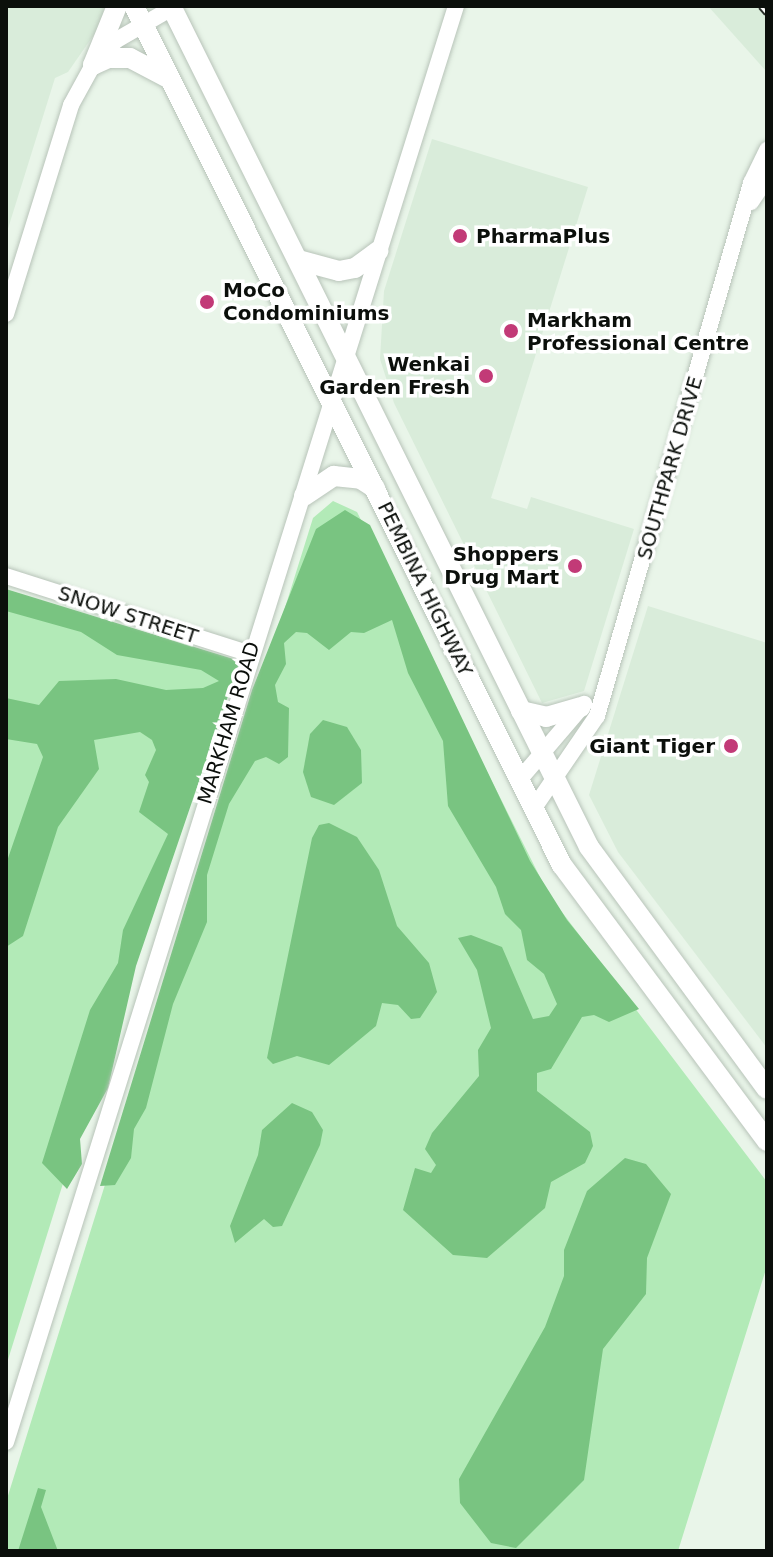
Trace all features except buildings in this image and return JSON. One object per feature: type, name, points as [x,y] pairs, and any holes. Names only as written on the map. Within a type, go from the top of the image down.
[{"type":"main road","points":[[93,65],[117,6]]},
{"type":"main road","name":"PEMBINA HIGHWAY","points":[[171,7],[552,777],[609,880],[767,1089]]},
{"type":"main road","name":"PEMBINA HIGHWAY","points":[[139,15],[534,808],[584,900],[767,1141]]},
{"type":"main road","points":[[93,65],[108,58],[130,58],[171,80]]},
{"type":"main road","points":[[298,260],[339,271],[355,268],[378,251]]},
{"type":"main road","points":[[304,496],[334,476],[361,479],[375,488]]},
{"type":"main road","points":[[521,711],[546,717],[581,707]]},
{"type":"street","name":"MARKHAM ROAD","points":[[6,1442],[250,654],[304,496],[456,6]]},
{"type":"street","points":[[6,314],[71,105],[93,65],[139,15],[171,7]]},
{"type":"street","name":"SOUTHPARK DRIVE","points":[[534,808],[552,777],[597,716],[604,683],[748,207],[756,168],[767,150]]},
{"type":"street","name":"SOUTHPARK DRIVE","points":[[748,207],[767,178]]},
{"type":"street","name":"SNOW STREET","points":[[6,576],[250,654]]},
{"type":"street","name":"SOUTHPARK DRIVE","points":[[520,779],[604,683]]},
{"type":"shaded area","points":[[6,6],[104,6],[102,23],[68,72],[55,78],[6,235]]},
{"type":"shaded area","points":[[708,6],[767,6],[767,72]]},
{"type":"shaded area","points":[[432,139],[588,187],[491,498],[527,509],[531,497],[634,529],[584,691],[542,703],[394,403],[380,359],[384,291]]},
{"type":"shaded area","points":[[648,606],[767,643],[767,1048],[618,852],[589,795]]},
{"type":"green space","points":[[333,501],[357,512],[549,895],[767,1182],[767,1266],[678,1551],[6,1551],[6,1502],[313,518]]},
{"type":"green space","points":[[345,510],[370,525],[530,861],[567,920],[639,1009],[609,1022],[594,1015],[582,1017],[551,1069],[537,1073],[537,1091],[590,1132],[593,1146],[585,1163],[551,1182],[545,1208],[487,1258],[453,1255],[403,1210],[415,1168],[431,1173],[436,1165],[425,1149],[432,1133],[479,1076],[478,1050],[491,1028],[477,970],[458,938],[471,935],[502,947],[533,1019],[549,1016],[557,1004],[544,974],[527,960],[521,930],[505,914],[496,887],[448,806],[443,741],[408,673],[392,620],[364,633],[351,632],[329,650],[307,633],[296,632],[284,643],[286,664],[275,685],[278,702],[289,708],[288,757],[279,764],[266,757],[255,761],[229,804],[207,875],[207,922],[173,1004],[146,1108],[134,1129],[131,1158],[115,1185],[100,1186],[252,690],[316,529]]},
{"type":"green space","points":[[6,589],[240,661],[136,966],[108,1088],[80,1139],[82,1164],[67,1189],[42,1163],[90,1010],[118,963],[123,930],[168,834],[139,812],[149,782],[145,775],[156,750],[152,740],[140,732],[94,740],[99,769],[58,827],[23,936],[6,947],[6,864],[43,757],[37,744],[6,739],[6,698],[39,705],[59,681],[116,679],[166,690],[203,688],[219,681],[201,670],[117,655],[81,632],[6,611]]},
{"type":"green space","points":[[6,600],[224,668],[6,1366]]},
{"type":"green space","points":[[323,720],[347,727],[361,750],[362,783],[334,805],[311,797],[303,772],[310,734]]},
{"type":"green space","points":[[329,823],[357,837],[379,870],[397,926],[429,963],[437,992],[420,1018],[411,1019],[398,1005],[382,1003],[376,1026],[329,1065],[297,1056],[273,1064],[267,1058],[312,838],[319,825]]},
{"type":"green space","points":[[292,1103],[312,1112],[323,1130],[320,1145],[282,1226],[273,1227],[264,1219],[235,1243],[230,1226],[258,1155],[262,1130]]},
{"type":"green space","points":[[625,1158],[646,1164],[671,1194],[647,1258],[646,1294],[603,1349],[584,1480],[516,1548],[491,1543],[460,1503],[459,1479],[545,1327],[564,1276],[564,1250],[587,1191]]},
{"type":"green space","points":[[38,1488],[46,1490],[41,1507],[58,1551],[18,1551]]},
{"type":"railway","points":[[761,6],[767,13]]},
{"type":"place","name":"PharmaPlus","points":[[460,236]]},
{"type":"place","name":"MoCo Condominiums","points":[[207,302]]},
{"type":"place","name":"Markham Professional Centre","points":[[511,331]]},
{"type":"place","name":"Wenkai Garden Fresh","points":[[486,376]]},
{"type":"place","name":"Shoppers Drug Mart","points":[[575,566]]},
{"type":"place","name":"Giant Tiger","points":[[731,746]]}]
